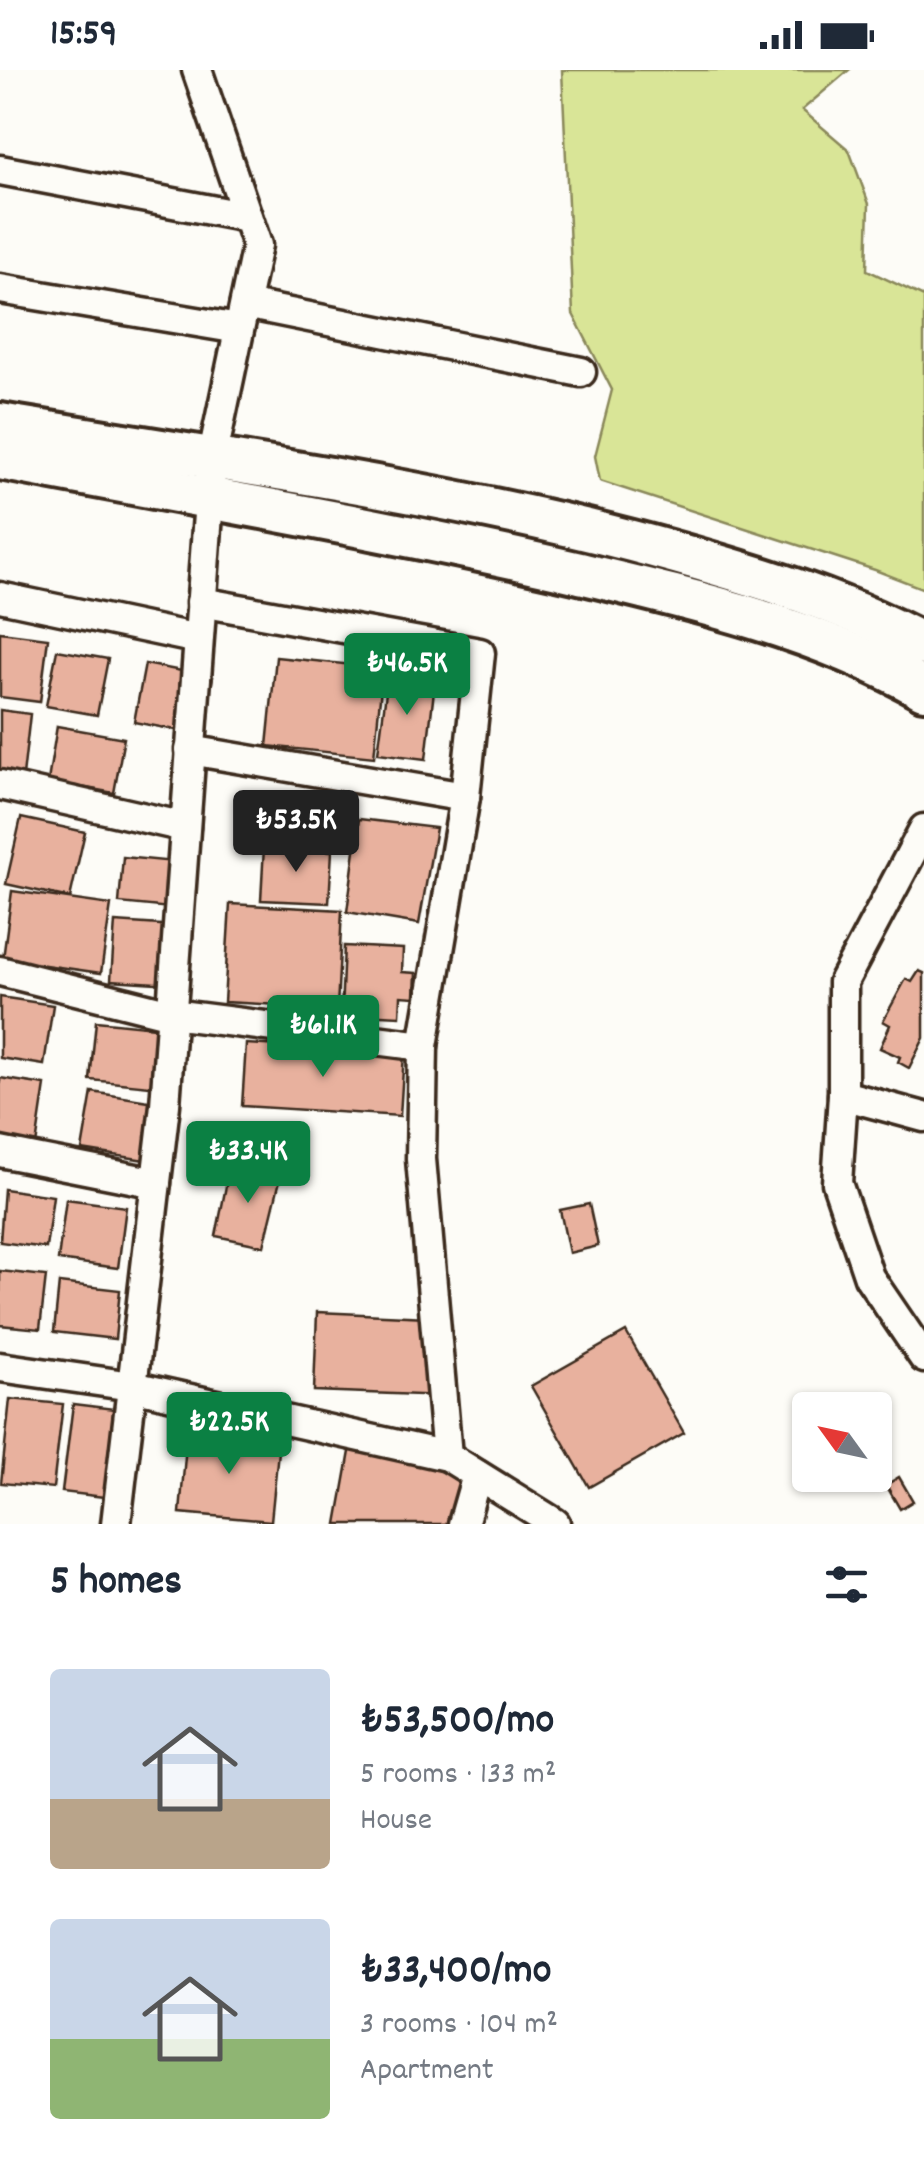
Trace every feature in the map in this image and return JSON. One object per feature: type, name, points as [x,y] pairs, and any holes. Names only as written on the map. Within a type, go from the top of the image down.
[{"type":"main road","points":[[0,424],[530,515],[719,564],[890,627],[924,645]]},
{"type":"main road","points":[[0,459],[506,556],[732,609],[890,669],[924,689]]},
{"type":"street","points":[[116,1524],[156,1183],[212,459],[257,246],[197,70]]},
{"type":"street","points":[[0,170],[247,217]]},
{"type":"street","points":[[0,289],[242,316],[581,372]]},
{"type":"street","points":[[0,596],[198,639]]},
{"type":"street","points":[[201,602],[480,653],[464,797],[423,1046],[421,1159],[447,1456]]},
{"type":"street","points":[[190,750],[464,797]]},
{"type":"street","points":[[0,785],[185,827]]},
{"type":"street","points":[[924,829],[843,982],[843,1096],[836,1183],[869,1277],[924,1358]]},
{"type":"street","points":[[0,971],[171,1014],[423,1046]]},
{"type":"street","points":[[843,1096],[924,1117]]},
{"type":"street","points":[[0,1152],[156,1183]]},
{"type":"street","points":[[0,1368],[132,1386],[447,1456],[555,1524]]},
{"type":"street","points":[[462,1524],[476,1475]]},
{"type":"green space","points":[[562,70],[849,70],[802,110],[849,150],[869,204],[867,270],[924,297],[924,589],[600,481],[595,456],[612,390],[573,314]]},
{"type":"building","points":[[0,632],[48,638],[40,702],[0,697]]},
{"type":"building","points":[[57,650],[108,659],[97,715],[46,706]]},
{"type":"building","points":[[276,657],[383,668],[374,757],[267,746]]},
{"type":"building","points":[[145,664],[213,677],[202,735],[134,722]]},
{"type":"building","points":[[388,677],[435,682],[426,759],[378,753]]},
{"type":"building","points":[[0,710],[30,714],[23,776],[0,774]]},
{"type":"building","points":[[57,726],[124,738],[114,793],[48,781]]},
{"type":"building","points":[[21,818],[85,832],[70,898],[6,884]]},
{"type":"building","points":[[359,819],[436,828],[419,924],[347,912]]},
{"type":"building","points":[[264,847],[332,851],[329,903],[261,900]]},
{"type":"building","points":[[123,857],[175,862],[170,908],[119,903]]},
{"type":"building","points":[[12,891],[111,905],[101,973],[3,959]]},
{"type":"building","points":[[230,904],[342,910],[337,1008],[224,1002]]},
{"type":"building","points":[[115,922],[176,926],[171,984],[111,980]]},
{"type":"building","points":[[344,946],[403,949],[402,972],[416,973],[415,997],[401,996],[400,1016],[341,1013]]},
{"type":"building","points":[[919,971],[924,973],[924,1038],[909,1068],[898,1062],[900,1057],[880,1048],[890,1025],[883,1021],[906,979],[912,982]]},
{"type":"building","points":[[0,997],[53,1005],[44,1065],[0,1058]]},
{"type":"building","points":[[96,1021],[165,1028],[159,1087],[90,1080]]},
{"type":"building","points":[[246,1044],[404,1053],[400,1116],[242,1106]]},
{"type":"building","points":[[0,1078],[45,1085],[35,1152],[0,1147]]},
{"type":"building","points":[[92,1092],[155,1102],[145,1160],[82,1150]]},
{"type":"building","points":[[230,1166],[281,1176],[264,1246],[216,1236]]},
{"type":"building","points":[[4,1189],[53,1196],[46,1248],[0,1242]]},
{"type":"building","points":[[66,1199],[126,1207],[118,1268],[58,1260]]},
{"type":"building","points":[[589,1204],[598,1246],[569,1253],[560,1210]]},
{"type":"building","points":[[0,1271],[46,1276],[40,1329],[0,1325]]},
{"type":"building","points":[[59,1283],[120,1290],[115,1339],[54,1332]]},
{"type":"building","points":[[317,1312],[450,1318],[447,1396],[314,1391]]},
{"type":"building","points":[[626,1332],[684,1433],[589,1487],[531,1386]]},
{"type":"building","points":[[10,1399],[63,1404],[53,1488],[1,1483]]},
{"type":"building","points":[[73,1404],[131,1411],[121,1499],[62,1492]]},
{"type":"building","points":[[187,1433],[279,1441],[271,1521],[180,1513]]},
{"type":"building","points":[[351,1446],[473,1469],[463,1524],[337,1524]]},
{"type":"building","points":[[899,1477],[913,1501],[900,1509],[890,1492],[892,1481]]}]
